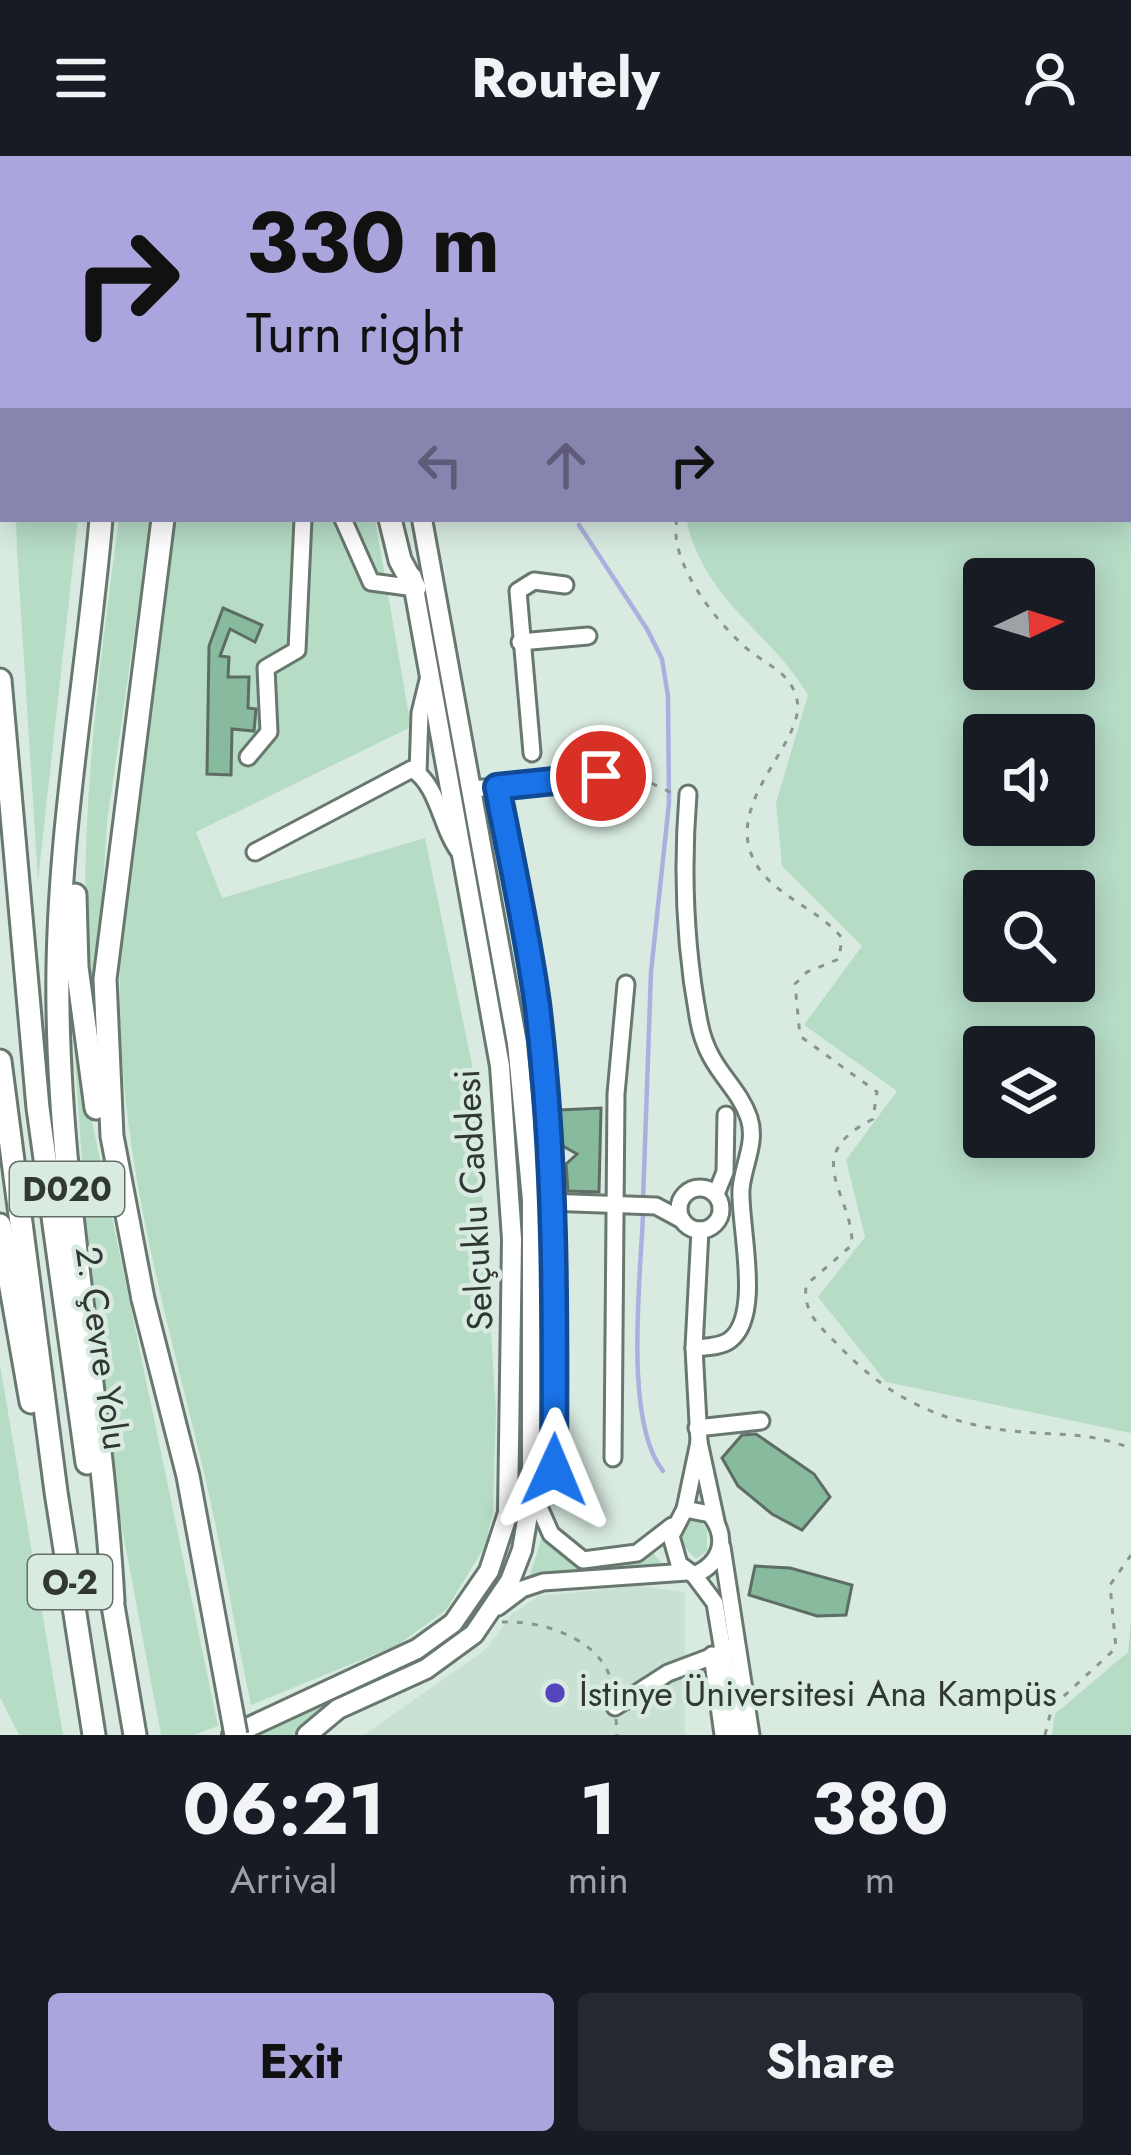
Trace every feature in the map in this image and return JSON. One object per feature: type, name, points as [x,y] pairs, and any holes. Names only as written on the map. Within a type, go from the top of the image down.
[{"type":"highway","name":"D020","points":[[101,522],[70,775],[58,967],[63,1142],[113,1601]]},
{"type":"highway","points":[[164,522],[105,979],[107,1099],[142,1299],[188,1476],[234,1735]]},
{"type":"highway","points":[[391,522],[400,560],[415,588]]},
{"type":"highway","name":"2. Çevre Yolu","points":[[0,680],[44,1153],[88,1472],[135,1735]]},
{"type":"highway","points":[[70,775],[76,839],[77,967],[86,1045],[122,1247],[142,1299]]},
{"type":"highway","name":"2. Çevre Yolu","points":[[0,1061],[56,1492],[94,1735]]},
{"type":"highway","points":[[0,1226],[32,1405],[56,1492]]},
{"type":"main road","name":"Selçuklu Caddesi","points":[[234,1735],[417,1648],[453,1623],[488,1571],[505,1527],[512,1474],[509,1181],[494,1022],[401,522]]},
{"type":"main road","name":"Selçuklu Caddesi","points":[[308,1735],[338,1709],[426,1669],[485,1620],[522,1550],[532,1490],[532,1200],[518,1043],[423,522]]},
{"type":"street","points":[[248,757],[268,732],[266,668],[297,650],[303,522]]},
{"type":"street","points":[[344,522],[371,582],[415,588]]},
{"type":"street","points":[[532,753],[520,642],[522,584],[565,585]]},
{"type":"street","points":[[520,642],[588,636]]},
{"type":"street","points":[[418,773],[420,713],[430,673]]},
{"type":"street","points":[[255,852],[412,769],[431,790],[445,834],[463,856]]},
{"type":"street","points":[[470,789],[601,776]]},
{"type":"street","points":[[497,787],[536,1001],[553,1203],[554,1470],[532,1490],[551,1534],[583,1560],[637,1553],[672,1526],[685,1509],[698,1435]]},
{"type":"street","points":[[681,794],[700,1028],[721,1079],[750,1120],[752,1136],[741,1196],[747,1244],[746,1302],[739,1329],[721,1344],[694,1348]]},
{"type":"street","points":[[613,1458],[621,1205],[617,1055],[626,984]]},
{"type":"street","points":[[716,1194],[725,1172],[726,1114]]},
{"type":"street","points":[[682,1220],[679,1206],[685,1193],[704,1187],[716,1194],[722,1207],[718,1220],[700,1230]]},
{"type":"street","points":[[532,1200],[656,1206],[700,1230]]},
{"type":"street","points":[[700,1230],[694,1348],[698,1435],[722,1547],[723,1735]]},
{"type":"street","points":[[698,1435],[761,1420]]},
{"type":"street","points":[[685,1509],[702,1509],[716,1520]]},
{"type":"street","points":[[672,1526],[674,1551],[715,1603],[737,1735]]},
{"type":"street","points":[[485,1620],[522,1589],[543,1582],[690,1574],[710,1566],[722,1547]]},
{"type":"street","points":[[615,1707],[668,1673],[725,1652]]},
{"type":"street","points":[[725,1652],[751,1735]]},
{"type":"path","points":[[677,522],[678,546],[709,604],[752,653],[780,671],[796,695],[796,727],[766,769],[751,815],[750,842],[764,874],[842,938],[839,959],[795,984],[800,1036],[877,1091],[873,1119],[847,1135],[837,1150],[833,1186],[848,1214],[853,1245],[806,1285],[805,1299],[814,1322],[877,1383],[926,1412],[1007,1430],[1097,1434],[1131,1448]]},
{"type":"path","points":[[634,742],[638,761],[662,792],[681,794]]},
{"type":"path","points":[[1045,1735],[1052,1707],[1117,1648],[1110,1586],[1131,1555]]},
{"type":"path","points":[[485,1620],[527,1620],[595,1650],[609,1666],[617,1735]]},
{"type":"shaded area","points":[[16,522],[78,522],[38,881]]},
{"type":"shaded area","points":[[119,522],[151,522],[107,822],[95,1008],[89,1008],[85,885],[96,702]]},
{"type":"shaded area","points":[[176,522],[376,522],[411,727],[196,832],[222,898],[425,838],[475,1079],[496,1411],[493,1512],[485,1546],[446,1610],[398,1645],[251,1705],[209,1494],[141,1203],[125,1098],[122,912],[145,715]]},
{"type":"shaded area","points":[[689,522],[1131,522],[1131,1433],[886,1382],[818,1297],[865,1237],[846,1160],[897,1091],[804,1025],[862,946],[782,866],[776,803],[808,695],[724,596],[697,552]]},
{"type":"shaded area","points":[[73,1030],[218,1726],[194,1735],[161,1735],[113,1480],[89,1265]]},
{"type":"shaded area","points":[[0,1365],[63,1735],[19,1735],[0,1697]]},
{"type":"shaded area","points":[[688,1517],[698,1517],[707,1530],[707,1551],[696,1559],[681,1543]]},
{"type":"shaded area","points":[[542,1537],[577,1566],[622,1565],[654,1553],[663,1567],[571,1570],[528,1581]]},
{"type":"shaded area","name":"İstinye Üniversitesi Ana Kampüs","points":[[639,1586],[685,1592],[685,1735],[364,1735],[485,1650],[512,1614],[539,1596]]},
{"type":"shaded area","points":[[1131,1622],[1131,1735],[1052,1735],[1055,1714],[1128,1652]]},
{"type":"shaded area","points":[[329,1701],[294,1735],[259,1735]]},
{"type":"building","points":[[223,608],[262,625],[255,642],[230,629],[220,656],[229,657],[228,677],[249,677],[248,708],[256,709],[254,731],[232,729],[231,775],[207,774],[209,646]]},
{"type":"building","points":[[601,1108],[599,1192],[568,1191],[566,1164],[577,1154],[563,1146],[560,1110]]},
{"type":"building","points":[[756,1434],[814,1474],[830,1497],[802,1530],[772,1514],[738,1486],[722,1458],[742,1435]]},
{"type":"building","points":[[755,1566],[790,1568],[852,1585],[846,1615],[817,1616],[749,1595]]},
{"type":"waterway","points":[[579,525],[647,629],[662,659],[668,696],[669,803],[651,972],[643,1201]]},
{"type":"waterway","points":[[643,1213],[639,1384],[651,1448],[663,1471]]},
{"type":"place","name":"İstinye Üniversitesi Ana Kampüs","points":[[555,1693]]},
{"type":"route","points":[[554,1470],[555,1250],[549,1129],[536,1001],[497,787],[601,776]]}]
